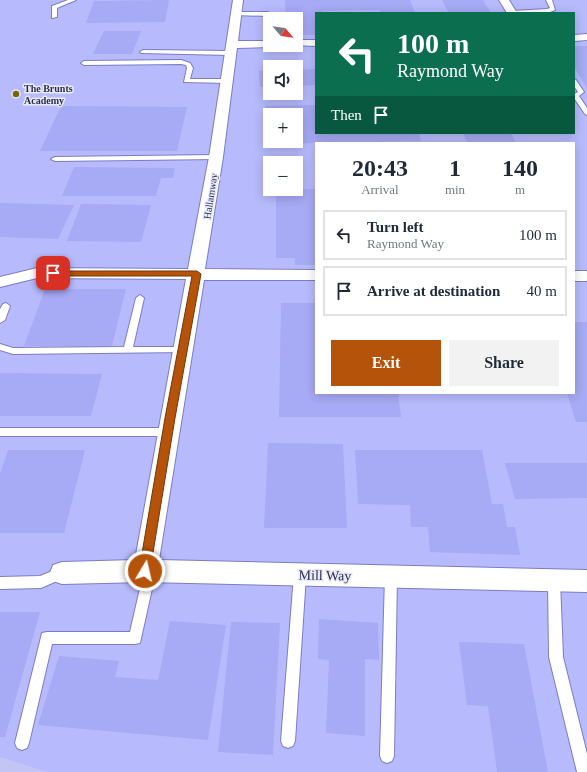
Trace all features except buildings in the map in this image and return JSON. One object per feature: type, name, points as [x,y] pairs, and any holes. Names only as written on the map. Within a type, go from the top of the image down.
[{"type":"street","name":"Hallamway","points":[[147,571],[168,432],[197,274],[216,157],[238,0]]},
{"type":"street","points":[[504,0],[511,12]]},
{"type":"street","points":[[575,38],[587,37]]},
{"type":"street","points":[[303,43],[315,43]]},
{"type":"street","points":[[231,49],[263,45]]},
{"type":"street","points":[[0,282],[37,273],[315,275]]},
{"type":"street","points":[[575,276],[587,276]]},
{"type":"street","name":"Mill Way","points":[[62,573],[147,571],[587,581]]},
{"type":"lane","points":[[54,17],[54,7],[73,0]]},
{"type":"lane","points":[[530,12],[548,11],[553,9],[548,0]]},
{"type":"lane","points":[[236,14],[263,14]]},
{"type":"lane","points":[[143,52],[231,49]]},
{"type":"lane","points":[[84,63],[181,62],[188,64],[190,68],[186,81],[227,81]]},
{"type":"lane","points":[[575,82],[584,92],[576,96],[587,113]]},
{"type":"lane","points":[[55,159],[216,157]]},
{"type":"lane","points":[[128,350],[140,298]]},
{"type":"lane","points":[[0,320],[6,306]]},
{"type":"lane","points":[[0,348],[13,351],[182,350]]},
{"type":"lane","points":[[0,432],[168,432]]},
{"type":"lane","points":[[22,743],[48,638],[135,638],[147,571]]},
{"type":"lane","points":[[0,583],[41,582],[62,573]]},
{"type":"lane","points":[[288,741],[300,575]]},
{"type":"lane","points":[[387,756],[391,576]]},
{"type":"lane","points":[[554,581],[556,657],[584,772]]},
{"type":"shaded area","points":[[0,0],[587,0],[587,772],[47,772],[0,757]]},
{"type":"place","name":"The Brunts Academy","points":[[16,94]]},
{"type":"route","points":[[53,273],[197,274],[170,418],[145,571]]}]
